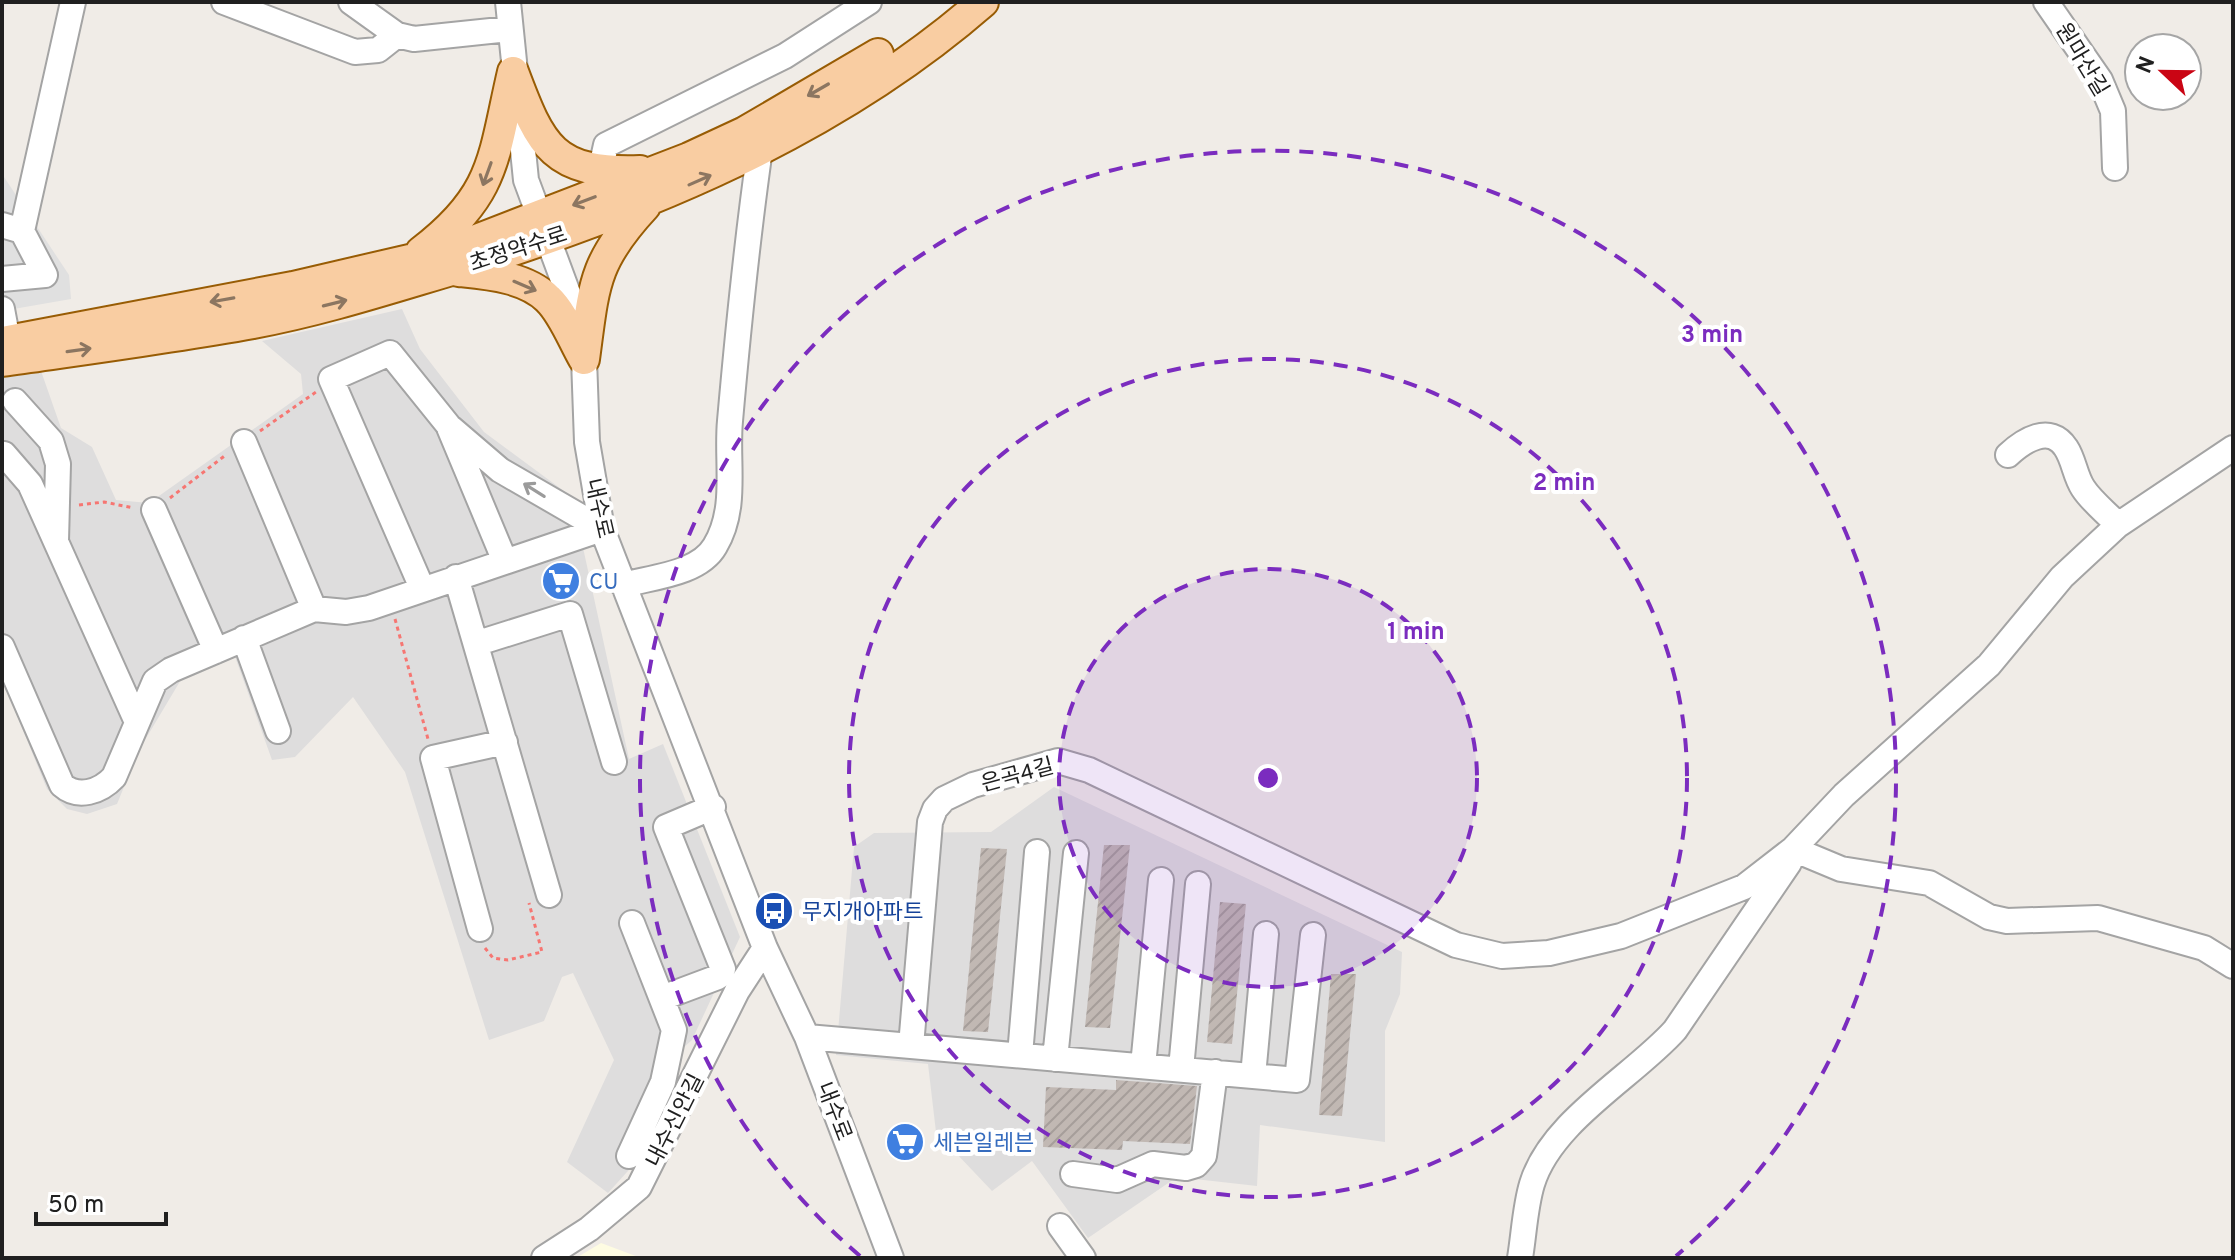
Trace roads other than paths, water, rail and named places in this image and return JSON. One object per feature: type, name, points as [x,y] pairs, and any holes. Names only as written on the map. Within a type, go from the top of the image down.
[{"type":"main road","name":"초정약수로","points":[[4,348],[255,322],[449,270],[545,228],[745,132],[837,80],[954,2]]},
{"type":"main road","name":"초정약수로","points":[[4,348],[409,261],[649,202],[760,149],[921,51],[983,2]]},
{"type":"main road","points":[[513,72],[534,128],[551,149],[570,161],[600,172],[662,170]]},
{"type":"main road","points":[[409,261],[447,232],[473,204],[487,179],[513,72]]},
{"type":"main road","points":[[584,359],[594,286],[605,254],[649,202]]},
{"type":"main road","points":[[449,270],[504,278],[530,287],[550,299],[584,359]]},
{"type":"street","points":[[2,279],[45,275],[12,228],[73,2]]},
{"type":"street","points":[[224,2],[355,52],[378,50],[397,35]]},
{"type":"street","points":[[351,2],[397,35],[414,39],[510,29]]},
{"type":"street","name":"내수로","points":[[508,2],[526,180],[569,290],[584,359],[587,442],[602,529],[713,807],[765,948],[807,1037],[891,1258]]},
{"type":"street","points":[[600,172],[606,145],[618,137],[785,56],[869,2]]},
{"type":"street","name":"원마산길","points":[[2046,2],[2104,90],[2113,111],[2115,168]]},
{"type":"street","points":[[623,585],[692,566],[705,559],[715,546],[726,520],[728,448],[742,283],[760,149]]},
{"type":"street","points":[[2,309],[4,348]]},
{"type":"street","points":[[422,588],[331,379],[390,353],[448,425],[500,470],[602,529]]},
{"type":"street","points":[[15,401],[51,441],[58,464],[60,500],[56,543]]},
{"type":"street","points":[[448,425],[504,559]]},
{"type":"street","points":[[2008,455],[2024,440],[2038,435],[2055,438],[2066,446],[2083,489],[2118,525]]},
{"type":"street","points":[[244,442],[314,609]]},
{"type":"street","points":[[1520,1258],[1532,1184],[1540,1165],[1604,1091],[1675,1030],[1787,867],[1793,849],[1844,795],[1989,665],[2062,577],[2118,525],[2233,448]]},
{"type":"street","points":[[4,454],[30,484],[137,722]]},
{"type":"street","points":[[154,510],[216,651]]},
{"type":"street","points":[[2,647],[62,785],[71,793],[83,794],[107,784],[114,777],[155,681],[171,670],[314,609],[346,612],[390,600],[504,559],[602,529]]},
{"type":"street","points":[[456,577],[478,643],[549,895]]},
{"type":"street","points":[[478,643],[570,614],[614,762]]},
{"type":"street","points":[[244,638],[278,731]]},
{"type":"street","points":[[480,929],[433,758],[505,742]]},
{"type":"street","name":"은곡4길","points":[[911,1046],[930,822],[935,809],[958,791],[1044,763],[1058,761],[1089,770],[1456,945],[1502,956],[1525,955],[1621,936],[1744,887],[1793,849]]},
{"type":"street","points":[[662,998],[718,977],[723,969],[666,827],[713,807]]},
{"type":"street","points":[[1793,849],[1841,869],[1929,883],[1947,890],[1970,909],[1989,917],[2007,921],[2098,918],[2204,948],[2233,966]]},
{"type":"street","points":[[1020,1055],[1037,852]]},
{"type":"street","points":[[1055,1059],[1076,853]]},
{"type":"street","points":[[1143,1066],[1161,880]]},
{"type":"street","points":[[1181,1069],[1198,884]]},
{"type":"street","points":[[629,1156],[663,1082],[674,1030],[632,923]]},
{"type":"street","points":[[1253,1076],[1266,934]]},
{"type":"street","points":[[807,1037],[1297,1080],[1313,935]]},
{"type":"street","name":"내수신안길","points":[[544,1258],[589,1229],[639,1187],[737,991],[765,948]]},
{"type":"street","points":[[1073,1174],[1117,1180],[1153,1164],[1186,1168],[1196,1165],[1204,1156],[1215,1072]]},
{"type":"street","points":[[1060,1226],[1083,1258]]},
{"type":"place","name":"CU","points":[[561,581]]},
{"type":"place","name":"무지개아파트","points":[[774,911]]},
{"type":"place","name":"세븐일레븐","points":[[905,1142]]}]
